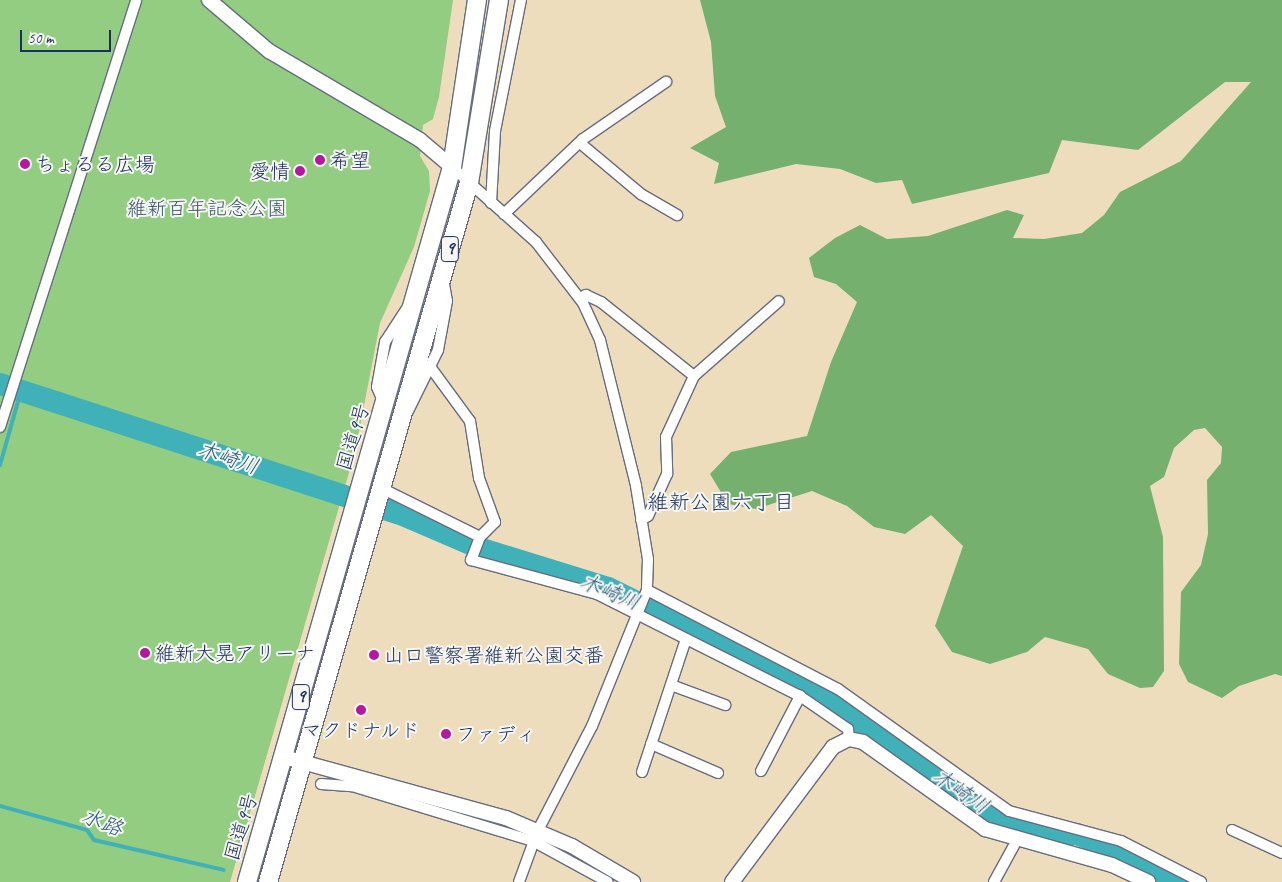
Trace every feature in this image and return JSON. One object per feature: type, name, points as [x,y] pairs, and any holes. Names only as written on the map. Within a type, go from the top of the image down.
[{"type":"highway","name":"国道9号","points":[[246,882],[284,757],[360,485],[385,407],[452,167],[477,0]]},
{"type":"highway","name":"国道9号","points":[[268,882],[469,183],[499,0]]},
{"type":"street","points":[[0,426],[3,406],[136,0]]},
{"type":"street","points":[[209,0],[269,51],[420,140],[452,167],[563,271],[580,298],[600,340],[641,520],[647,590],[588,734],[536,836],[519,882]]},
{"type":"street","points":[[491,203],[495,131],[520,0]]},
{"type":"street","points":[[504,214],[580,143],[666,82]]},
{"type":"street","points":[[580,143],[641,194],[677,215]]},
{"type":"street","points":[[403,417],[431,368],[447,301],[442,276]]},
{"type":"street","points":[[580,298],[586,295],[601,302],[694,376]]},
{"type":"street","points":[[641,520],[648,516],[667,474],[666,437],[694,376],[779,301]]},
{"type":"street","points":[[431,368],[470,421],[479,478],[495,522],[480,537],[471,560],[597,594],[800,696],[848,729],[849,739]]},
{"type":"street","points":[[380,491],[480,537]]},
{"type":"street","points":[[647,590],[740,642],[838,689],[1009,810],[1121,841],[1201,882]]},
{"type":"street","points":[[642,772],[686,639]]},
{"type":"street","points":[[671,685],[726,705]]},
{"type":"street","points":[[761,772],[800,696]]},
{"type":"street","points":[[732,882],[833,747],[849,739],[863,742],[963,816],[1017,840],[1139,880]]},
{"type":"street","points":[[651,744],[718,773]]},
{"type":"street","points":[[284,757],[536,836],[632,882]]},
{"type":"street","points":[[320,784],[352,786],[536,836],[608,882]]},
{"type":"street","points":[[1232,830],[1282,853]]},
{"type":"street","points":[[994,882],[1017,840]]},
{"type":"green space","name":"維新百年記念公園","points":[[0,0],[453,0],[439,97],[433,119],[423,125],[420,156],[429,171],[430,191],[414,247],[380,323],[355,452],[230,882],[0,882]]},
{"type":"green space","points":[[700,0],[1282,0],[1282,676],[1275,674],[1239,686],[1222,698],[1188,682],[1179,664],[1181,592],[1201,565],[1208,534],[1207,480],[1221,463],[1222,447],[1205,428],[1194,430],[1174,448],[1164,477],[1150,486],[1163,537],[1164,671],[1153,687],[1140,688],[1108,674],[1088,649],[1045,637],[1027,652],[990,664],[952,652],[935,626],[963,546],[931,515],[905,534],[874,527],[847,506],[812,491],[756,509],[728,504],[710,474],[731,452],[807,436],[831,362],[857,302],[836,284],[814,277],[809,258],[835,238],[860,225],[887,239],[928,236],[1007,210],[1024,215],[1013,238],[1044,239],[1082,233],[1104,215],[1120,192],[1181,161],[1251,82],[1225,82],[1138,150],[1062,140],[1049,173],[912,204],[902,180],[876,183],[840,169],[796,164],[714,184],[719,163],[690,148],[726,127],[715,96],[711,42]]},
{"type":"waterway","name":"木崎川","points":[[0,384],[398,513],[482,549],[608,588],[800,682],[1003,819],[1061,835],[1077,834],[1139,859],[1179,882]]},
{"type":"waterway","name":"水路","points":[[0,465],[21,391]]},
{"type":"waterway","name":"水路","points":[[0,806],[87,830],[94,840],[224,870]]},
{"type":"place","name":"希望","points":[[320,160]]},
{"type":"place","name":"ちょるる広場","points":[[25,164]]},
{"type":"place","name":"愛情","points":[[300,171]]},
{"type":"place","name":"維新大晃アリーナ","points":[[145,653]]},
{"type":"place","name":"山口警察署維新公園交番","points":[[374,655]]},
{"type":"place","name":"マクドナルド","points":[[361,710]]},
{"type":"place","name":"ファディ","points":[[446,734]]},
{"type":"district","name":"維新公園六丁目","points":[[721,502]]}]
